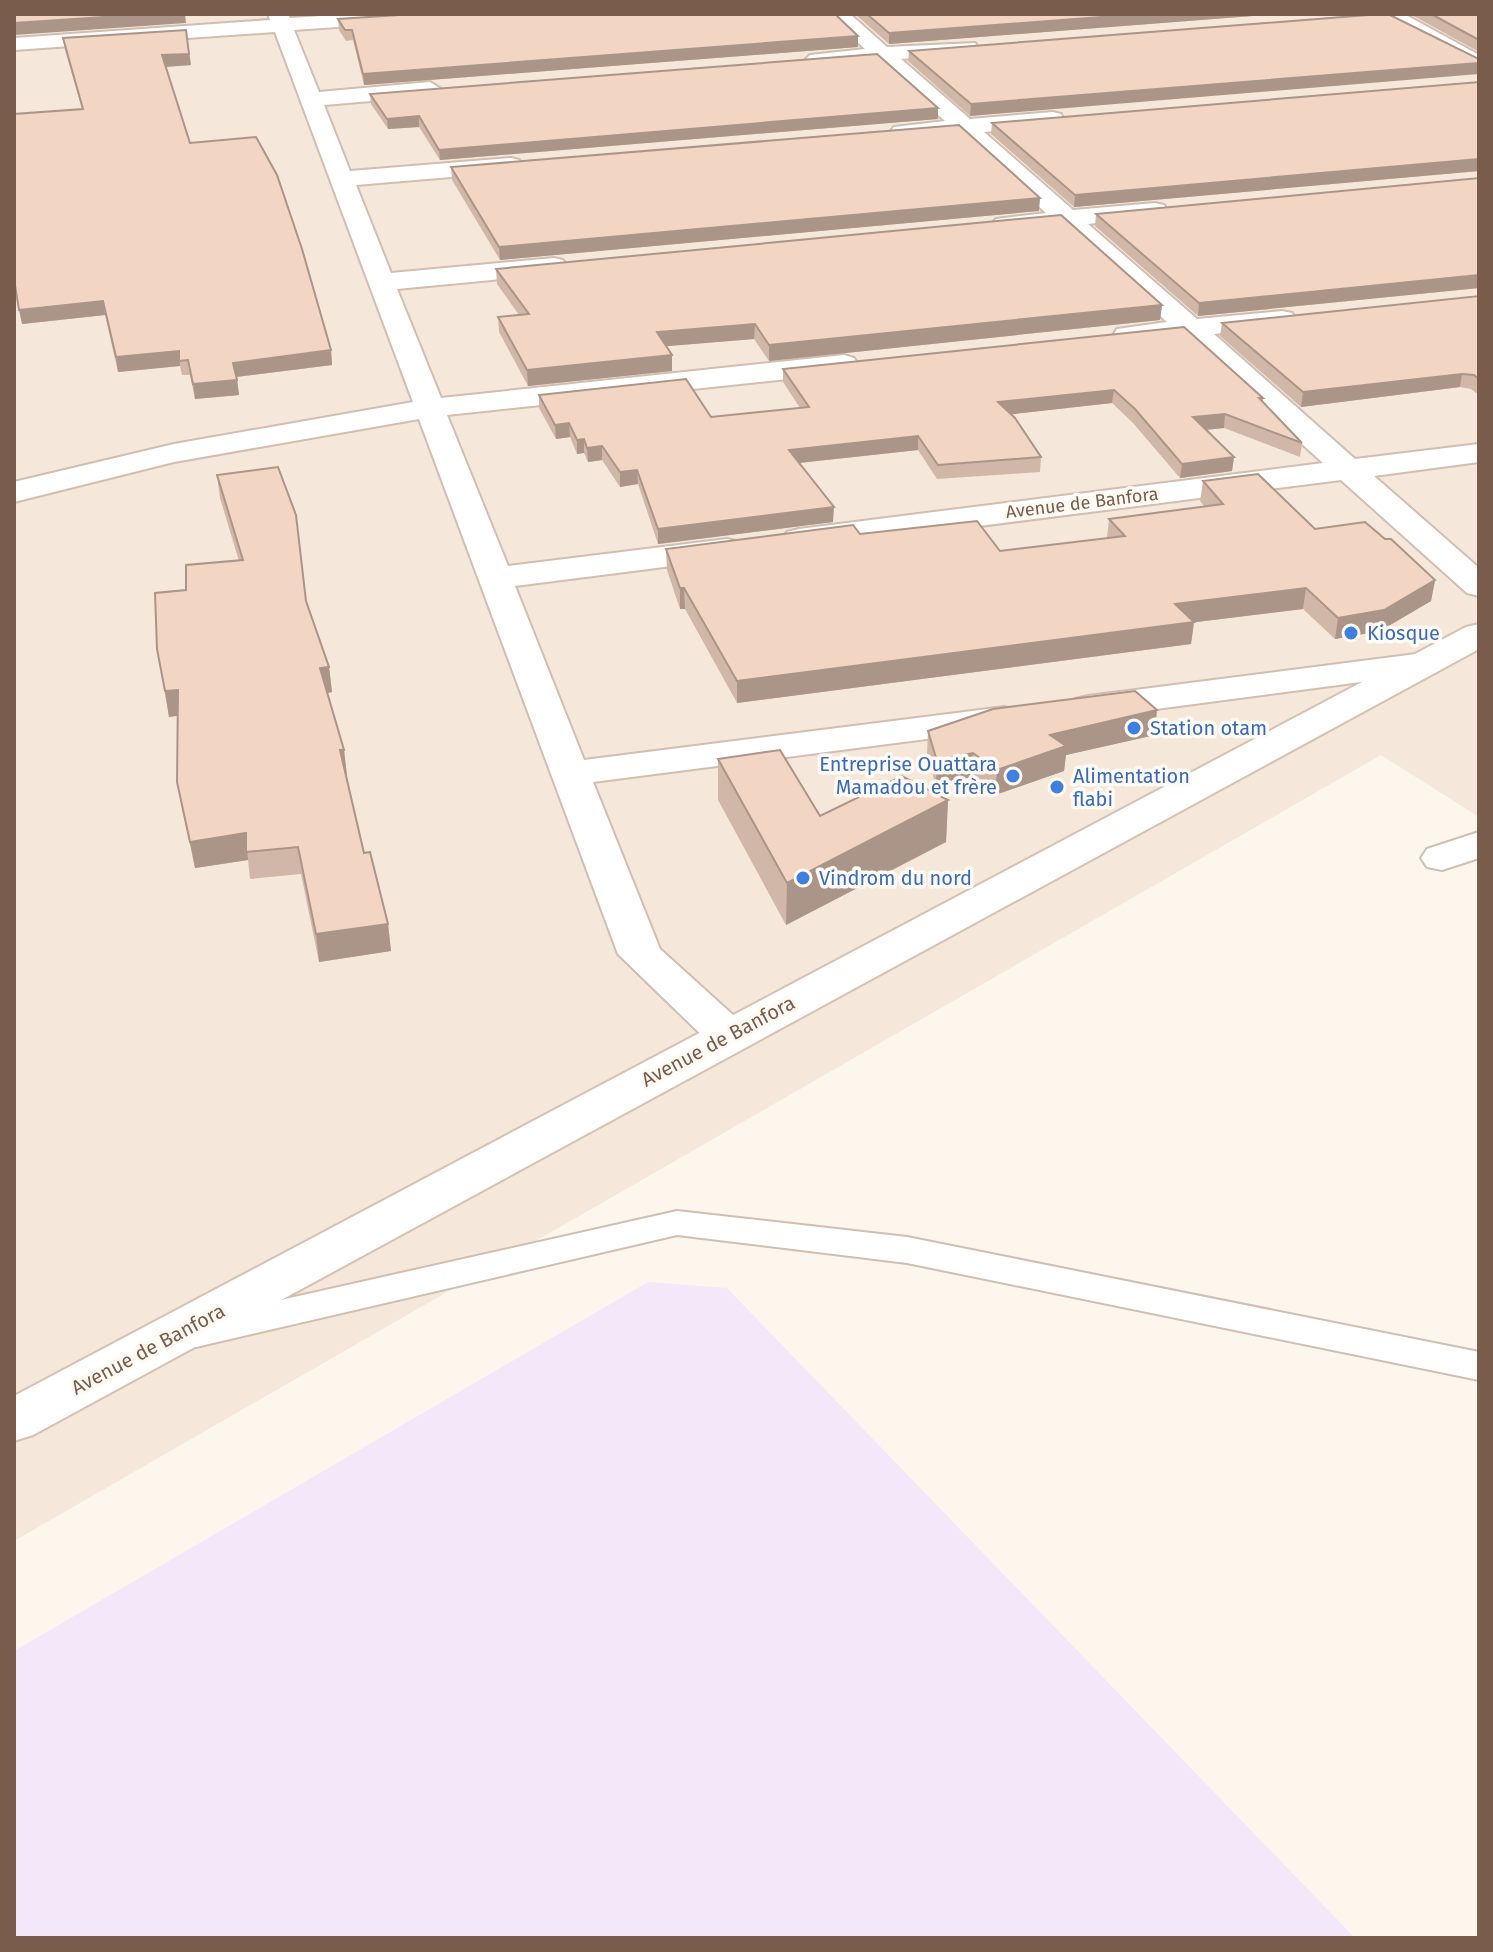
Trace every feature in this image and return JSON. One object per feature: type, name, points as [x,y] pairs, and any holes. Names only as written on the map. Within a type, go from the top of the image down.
[{"type":"street","points":[[14,44],[280,20],[437,14]]},
{"type":"street","points":[[838,14],[1479,586]]},
{"type":"street","points":[[1386,14],[1479,64]]},
{"type":"street","points":[[280,20],[640,954],[728,1035]]},
{"type":"street","points":[[803,60],[994,45]]},
{"type":"street","points":[[311,99],[454,87]]},
{"type":"street","points":[[887,133],[1074,117]]},
{"type":"street","points":[[342,179],[528,163]]},
{"type":"street","points":[[974,227],[1178,208]]},
{"type":"street","points":[[381,282],[584,263]]},
{"type":"street","points":[[1095,338],[1312,316]]},
{"type":"street","points":[[14,492],[174,453],[429,408],[873,361]]},
{"type":"street","name":"Avenue de Banfora","points":[[495,578],[1479,453]]},
{"type":"street","name":"Avenue de Banfora","points":[[14,1421],[728,1035],[1479,635]]},
{"type":"street","name":"Avenue de Banfora","points":[[570,773],[1424,664]]},
{"type":"lane","points":[[165,1340],[677,1223],[907,1250],[1479,1366]]},
{"type":"shaded area","points":[[14,14],[1479,14],[1479,817],[1381,755],[14,1541]]},
{"type":"shaded area","points":[[648,1282],[727,1288],[1355,1938],[14,1938],[14,1651]]},
{"type":"building","points":[[14,14],[149,14],[14,23]]},
{"type":"building","points":[[415,14],[835,14],[858,36],[363,74],[352,30],[345,30],[338,19]]},
{"type":"building","points":[[867,14],[1141,14],[889,33]]},
{"type":"building","points":[[1388,14],[1479,59],[1479,63],[971,104],[909,51]]},
{"type":"building","points":[[1431,14],[1479,14],[1479,40]]},
{"type":"building","points":[[186,30],[189,54],[162,55],[190,143],[256,137],[277,175],[331,350],[233,363],[237,380],[193,384],[188,360],[179,361],[179,351],[116,357],[103,301],[19,310],[14,279],[14,114],[83,109],[63,38]]},
{"type":"building","points":[[877,54],[938,108],[439,150],[419,116],[387,119],[370,94]]},
{"type":"building","points":[[1479,82],[1479,159],[1075,195],[992,123]]},
{"type":"building","points":[[959,125],[1040,198],[499,247],[451,167]]},
{"type":"building","points":[[1479,178],[1479,275],[1199,303],[1096,214]]},
{"type":"building","points":[[1061,215],[1162,305],[769,345],[755,324],[657,332],[672,355],[527,370],[498,317],[529,314],[496,269]]},
{"type":"building","points":[[1479,296],[1479,379],[1474,375],[1462,374],[1303,392],[1222,323]]},
{"type":"building","points":[[1184,327],[1263,398],[1259,398],[1302,443],[1225,414],[1193,417],[1234,457],[1182,464],[1135,409],[1114,390],[998,402],[1015,418],[1041,457],[938,465],[918,436],[789,450],[834,507],[658,529],[637,470],[620,472],[602,446],[587,448],[584,439],[577,440],[569,423],[555,425],[539,395],[686,379],[711,417],[809,407],[783,369]]},
{"type":"building","points":[[278,467],[296,515],[306,601],[329,667],[320,668],[344,750],[340,750],[364,853],[370,852],[388,924],[316,934],[298,847],[246,852],[246,833],[190,842],[177,782],[178,690],[165,691],[157,649],[155,593],[186,590],[186,565],[243,560],[217,475]]},
{"type":"building","points":[[1258,474],[1315,529],[1365,522],[1385,539],[1391,539],[1435,580],[1384,610],[1338,618],[1306,588],[1175,604],[1194,622],[737,681],[684,588],[680,588],[666,549],[853,525],[860,534],[977,521],[1000,551],[1125,536],[1109,519],[1223,504],[1203,481]]},
{"type":"building","points":[[1135,691],[1157,710],[1050,735],[1066,746],[997,770],[973,753],[937,761],[928,731],[993,709]]},
{"type":"building","points":[[780,750],[820,816],[902,776],[948,800],[787,883],[718,759]]},
{"type":"place","name":"Kiosque","points":[[1351,633]]},
{"type":"place","name":"Station otam","points":[[1134,728]]},
{"type":"place","name":"Entreprise Ouattara Mamadou et frère","points":[[1013,776]]},
{"type":"place","name":"Alimentation flabi","points":[[1057,787]]},
{"type":"place","name":"Vindrom du nord","points":[[803,878]]}]
